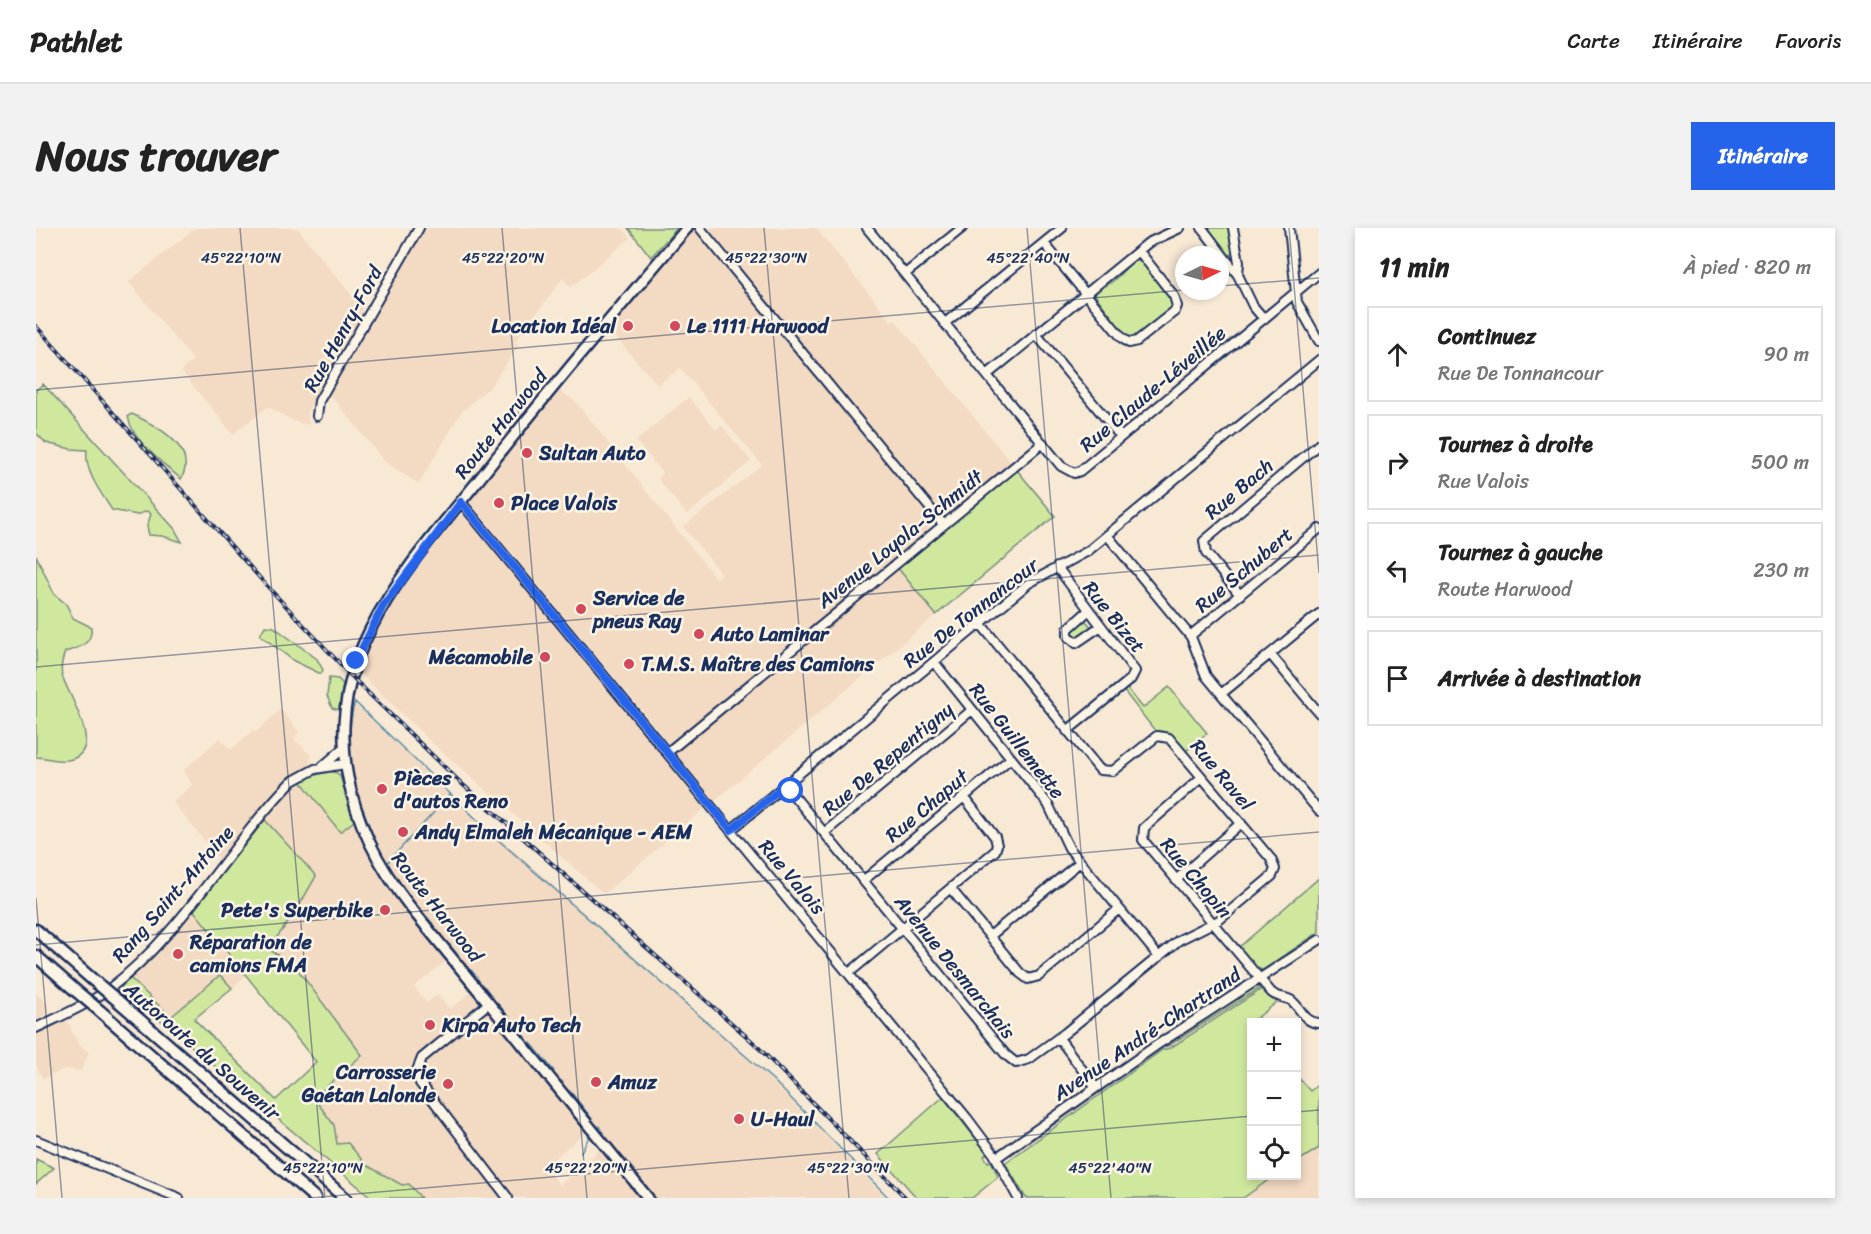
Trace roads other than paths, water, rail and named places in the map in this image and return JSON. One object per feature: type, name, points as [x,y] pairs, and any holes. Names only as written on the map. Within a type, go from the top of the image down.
[{"type":"highway","name":"Autoroute du Souvenir","points":[[36,930],[345,1198]]},
{"type":"highway","name":"Autoroute du Souvenir","points":[[36,956],[315,1198]]},
{"type":"main road","name":"Route Harwood","points":[[648,1198],[411,908],[378,861],[357,817],[345,764],[344,748],[348,694],[366,638],[396,588],[544,398],[687,228]]},
{"type":"street","name":"Rue Henry-Ford","points":[[317,416],[319,402],[332,378],[419,228]]},
{"type":"street","points":[[700,228],[943,524]]},
{"type":"street","name":"Rue Claude-Léveillée","points":[[867,228],[1054,456],[1068,472],[1077,473],[1319,273]]},
{"type":"street","points":[[945,323],[1062,228]]},
{"type":"street","points":[[988,374],[1139,251],[1155,239],[1180,228]]},
{"type":"street","points":[[1202,228],[1238,275],[1253,306],[1264,319]]},
{"type":"street","points":[[1233,228],[1239,262],[1238,275]]},
{"type":"street","points":[[1289,228],[1297,302],[1319,341]]},
{"type":"street","points":[[905,274],[957,229]]},
{"type":"street","points":[[1044,243],[1129,343],[1137,341],[1176,308],[1176,298],[1139,251]]},
{"type":"street","points":[[1036,334],[1121,437]]},
{"type":"street","name":"Rue De Tonnancour","points":[[731,830],[1034,579],[1082,555],[1319,360]]},
{"type":"street","name":"Avenue Loyola-Schmidt","points":[[668,752],[1043,443]]},
{"type":"street","name":"Rue Bach","points":[[1240,595],[1206,553],[1204,541],[1319,444]]},
{"type":"street","name":"Rue Valois","points":[[461,502],[849,973],[996,1158],[1018,1198]]},
{"type":"street","name":"Rue Schubert","points":[[1190,636],[1319,529]]},
{"type":"street","points":[[1107,535],[1190,636],[1203,672],[1319,811]]},
{"type":"street","name":"Rue Bizet","points":[[1057,567],[1088,611],[1131,664],[1135,673],[1067,731]]},
{"type":"street","points":[[1088,611],[1068,629],[1072,641],[1080,642],[1101,626]]},
{"type":"street","points":[[1221,694],[1319,614]]},
{"type":"street","name":"Rue Ravel","points":[[980,623],[1097,767],[1107,772],[1117,768],[1157,736],[1167,736],[1273,862],[1274,873],[1213,923]]},
{"type":"street","points":[[1270,654],[1319,713]]},
{"type":"street","name":"Rue Guillemette","points":[[933,662],[1050,807],[1063,840],[1158,957]]},
{"type":"street","name":"Rue De Repentigny","points":[[824,833],[972,710]]},
{"type":"street","name":"Rang Saint-Antoine","points":[[322,767],[344,748]]},
{"type":"street","name":"Rue Chaput","points":[[864,880],[1011,758]]},
{"type":"street","name":"Rang Saint-Antoine","points":[[36,1028],[97,997],[128,973],[168,931],[287,786],[305,773],[322,767],[345,764]]},
{"type":"street","name":"Rue Chopin","points":[[1203,777],[1142,832],[1144,842],[1275,996],[1291,1000],[1308,1020],[1319,1023]]},
{"type":"street","name":"Avenue Desmarchais","points":[[785,785],[1012,1062],[1023,1062],[1059,1038],[1181,938],[1213,923]]},
{"type":"street","points":[[849,973],[993,854],[997,845],[994,835],[964,797]]},
{"type":"street","points":[[1176,880],[1241,823]]},
{"type":"street","points":[[990,936],[1080,862]]},
{"type":"street","points":[[951,889],[1022,975],[1033,979],[1119,909]]},
{"type":"street","name":"Avenue André-Chartrand","points":[[996,1158],[1095,1087],[1319,940]]},
{"type":"street","points":[[489,1002],[422,1058],[416,1072],[420,1083],[508,1198]]},
{"type":"street","points":[[1059,1038],[1095,1087]]},
{"type":"street","points":[[36,1140],[179,1198]]},
{"type":"waterway","points":[[356,789],[350,746],[355,702],[496,838],[772,1079],[889,1198]]},
{"type":"waterway","points":[[386,864],[450,795]]},
{"type":"waterway","points":[[359,799],[379,851]]},
{"type":"waterway","points":[[389,868],[406,891]]},
{"type":"waterway","points":[[416,904],[433,924]]},
{"type":"waterway","points":[[449,944],[457,954]]},
{"type":"waterway","points":[[471,970],[477,977]]},
{"type":"waterway","points":[[485,987],[490,994]]},
{"type":"waterway","points":[[499,1005],[521,1031]]},
{"type":"waterway","points":[[531,1043],[554,1071]]},
{"type":"waterway","points":[[570,1091],[592,1119]]},
{"type":"waterway","points":[[599,1126],[603,1133]]},
{"type":"waterway","points":[[581,1152],[589,1137]]},
{"type":"railway","points":[[36,326],[267,586],[359,684],[461,783],[754,1043],[906,1198]]},
{"type":"place","name":"Location Idéal","points":[[628,326]]},
{"type":"place","name":"Le 1111 Harwood","points":[[675,326]]},
{"type":"place","name":"Sultan Auto","points":[[527,453]]},
{"type":"place","name":"Place Valois","points":[[499,503]]},
{"type":"place","name":"Service de pneus Ray","points":[[581,609]]},
{"type":"place","name":"Auto Laminar","points":[[699,634]]},
{"type":"place","name":"Mécamobile","points":[[545,657]]},
{"type":"place","name":"T.M.S. Maître des Camions","points":[[629,664]]},
{"type":"place","name":"Pièces d'autos Reno","points":[[382,789]]},
{"type":"place","name":"Andy Elmaleh Mécanique - AEM","points":[[403,832]]},
{"type":"place","name":"Pete's Superbike","points":[[385,910]]},
{"type":"place","name":"Réparation de camions FMA","points":[[178,954]]},
{"type":"place","name":"Kirpa Auto Tech","points":[[430,1025]]},
{"type":"place","name":"Amuz","points":[[596,1082]]},
{"type":"place","name":"Carrosserie Gaétan Lalonde","points":[[448,1084]]},
{"type":"place","name":"U-Haul","points":[[739,1119]]}]
